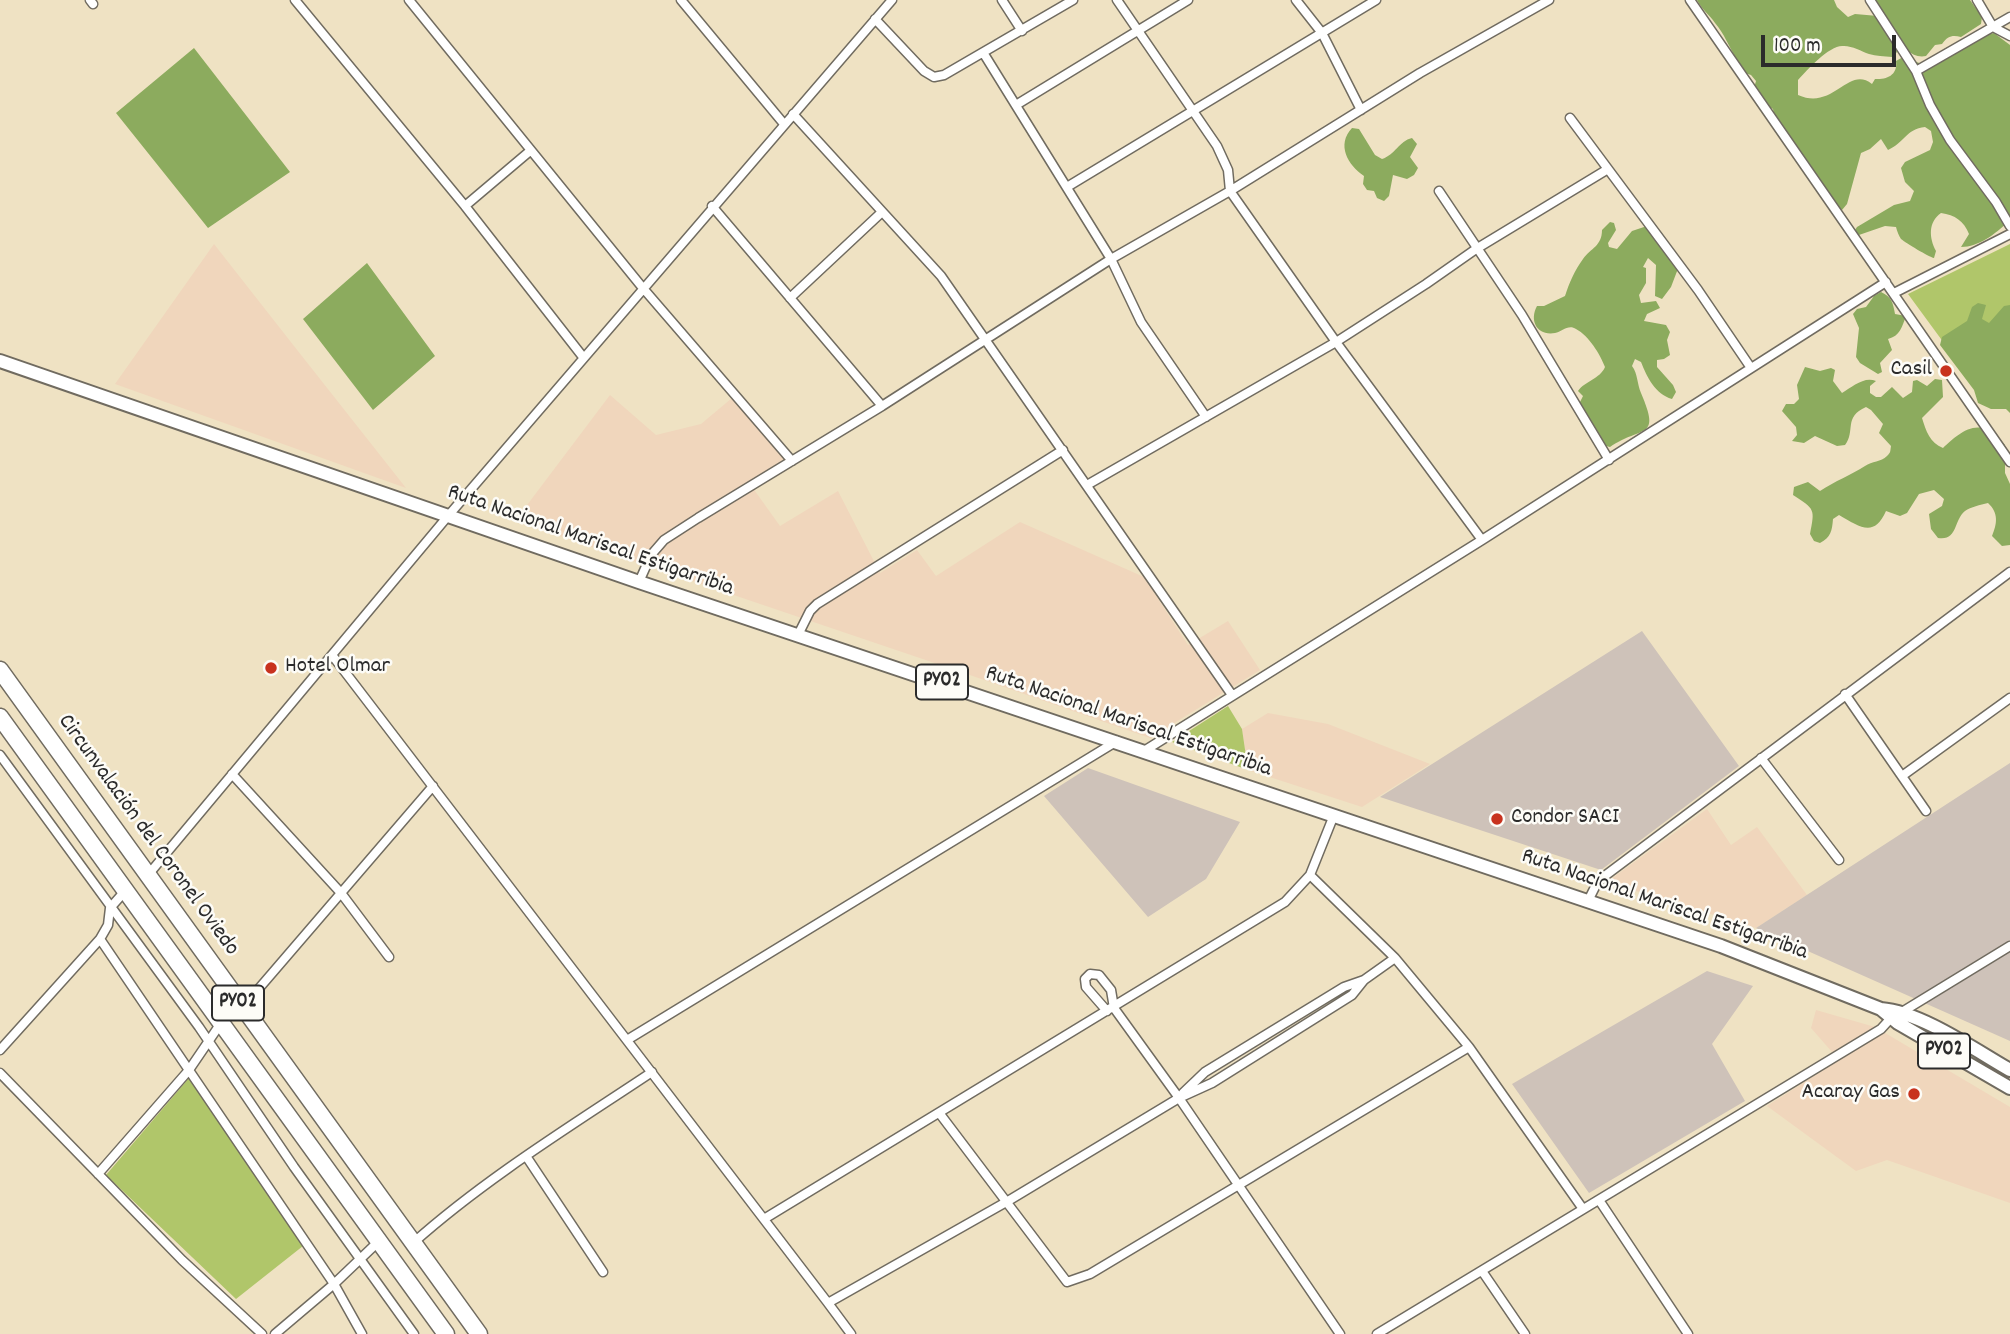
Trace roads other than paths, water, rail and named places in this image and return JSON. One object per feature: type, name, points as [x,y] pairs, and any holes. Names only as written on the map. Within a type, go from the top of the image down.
[{"type":"highway","name":"Circunvalación del Coronel Oviedo","points":[[0,670],[479,1334]]},
{"type":"highway","name":"PY02","points":[[0,717],[446,1334]]},
{"type":"main road","name":"Ruta Nacional Mariscal Estigarribia","points":[[0,361],[639,582],[1721,946],[1891,1013],[2010,1070]]},
{"type":"main road","name":"Ruta Nacional Mariscal Estigarribia","points":[[1891,1013],[2010,1088]]},
{"type":"street","points":[[295,0],[466,206],[583,357]]},
{"type":"street","points":[[409,0],[642,287],[792,461]]},
{"type":"street","points":[[681,0],[784,124]]},
{"type":"street","points":[[147,876],[642,287],[892,0]]},
{"type":"street","points":[[1002,0],[1022,31]]},
{"type":"street","points":[[876,19],[924,71],[934,77],[944,75],[984,54],[1073,0]]},
{"type":"street","points":[[1116,0],[1217,146],[1228,170],[1230,191],[1336,342],[1482,540]]},
{"type":"street","points":[[1016,105],[1188,0]]},
{"type":"street","points":[[1296,0],[1322,33],[1361,110]]},
{"type":"street","points":[[1067,187],[1376,0]]},
{"type":"street","points":[[639,582],[651,555],[664,540],[882,406],[1111,259],[1549,0]]},
{"type":"street","points":[[1690,0],[2010,462]]},
{"type":"street","points":[[1871,0],[1916,71],[1930,105],[1950,140],[1996,202],[2010,226]]},
{"type":"street","points":[[1978,0],[1993,27],[2010,36]]},
{"type":"street","points":[[1916,71],[2010,17]]},
{"type":"street","points":[[984,54],[1111,259],[1141,322],[1206,417]]},
{"type":"street","points":[[793,114],[941,276],[1232,695]]},
{"type":"street","points":[[1570,118],[1698,290],[1751,368]]},
{"type":"street","points":[[466,206],[530,151]]},
{"type":"street","points":[[1087,485],[1336,342],[1476,249],[1608,169]]},
{"type":"street","points":[[1440,191],[1521,315],[1609,460]]},
{"type":"street","points":[[712,206],[882,406]]},
{"type":"street","points":[[790,298],[882,212]]},
{"type":"street","points":[[1894,293],[2010,234]]},
{"type":"street","points":[[1144,751],[1609,460],[1886,282]]},
{"type":"street","points":[[798,635],[810,611],[817,604],[1063,450]]},
{"type":"street","points":[[1588,901],[1598,881],[2010,572]]},
{"type":"street","points":[[332,654],[850,1334]]},
{"type":"street","points":[[1845,694],[1926,811]]},
{"type":"street","points":[[1902,776],[2010,698]]},
{"type":"street","points":[[627,1040],[1117,741]]},
{"type":"street","points":[[0,755],[208,1042],[414,1334]]},
{"type":"street","points":[[1761,758],[1839,860]]},
{"type":"street","points":[[232,774],[341,893],[389,957]]},
{"type":"street","points":[[242,1008],[433,786]]},
{"type":"street","points":[[764,1219],[1285,902],[1310,875],[1334,815]]},
{"type":"street","points":[[1310,875],[1395,958],[1469,1047],[1583,1209]]},
{"type":"street","points":[[0,1050],[100,939],[108,925],[110,908],[126,890]]},
{"type":"street","points":[[100,939],[334,1284],[362,1334]]},
{"type":"street","points":[[1377,1334],[1881,1028],[1891,1013],[2010,946]]},
{"type":"street","points":[[828,1303],[1008,1201],[1179,1098],[1212,1083],[1352,995],[1364,981],[1395,958]]},
{"type":"street","points":[[1179,1098],[1205,1072],[1344,987],[1364,981]]},
{"type":"street","points":[[1110,1010],[1179,1098],[1340,1334]]},
{"type":"street","points":[[98,1174],[189,1070],[221,1023]]},
{"type":"street","points":[[940,1114],[1067,1282],[1090,1274],[1469,1047]]},
{"type":"street","points":[[413,1243],[437,1221],[526,1156],[652,1072]]},
{"type":"street","points":[[0,1073],[182,1260],[262,1334]]},
{"type":"street","points":[[526,1156],[603,1272]]},
{"type":"street","points":[[1599,1200],[1688,1334]]},
{"type":"street","points":[[275,1334],[378,1242]]},
{"type":"street","points":[[1482,1271],[1525,1334]]},
{"type":"place","name":"Casil","points":[[1946,371]]},
{"type":"place","name":"Hotel Olmar","points":[[271,668]]},
{"type":"place","name":"Condor SACI","points":[[1497,819]]},
{"type":"place","name":"Acaray Gas","points":[[1914,1094]]}]
